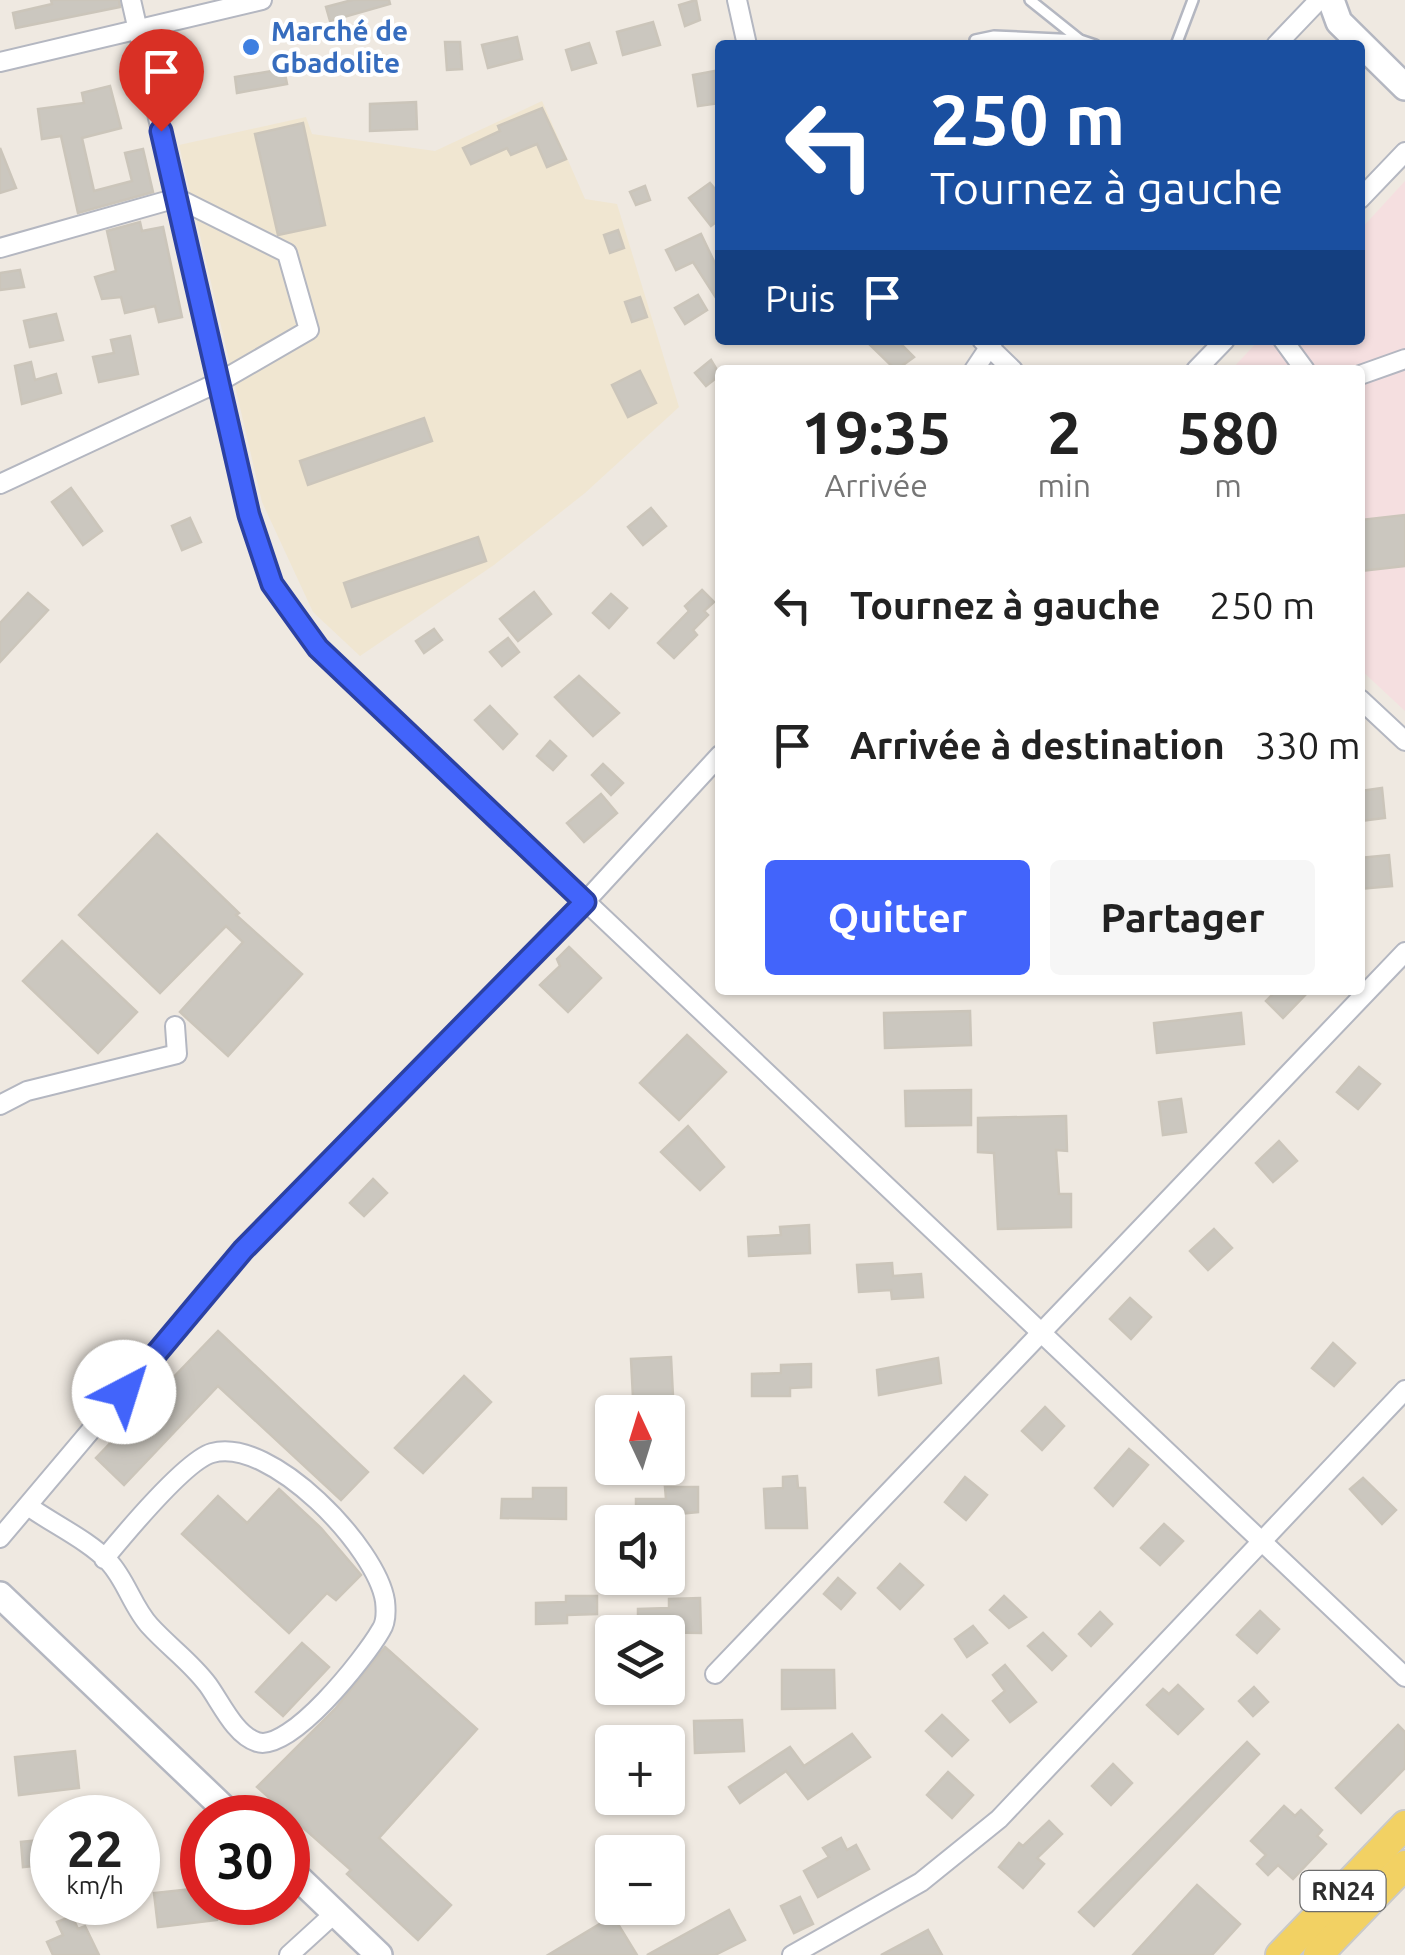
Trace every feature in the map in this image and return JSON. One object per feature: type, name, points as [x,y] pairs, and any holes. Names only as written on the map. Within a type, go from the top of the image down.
[{"type":"main road","name":"RN24","points":[[1300,1952],[1405,1825]]},
{"type":"main road","name":"RN24","points":[[1300,1952],[1405,1865]]},
{"type":"street","points":[[131,0],[249,515],[272,584],[318,648],[1405,1677]]},
{"type":"street","points":[[0,62],[262,0]]},
{"type":"street","points":[[737,0],[746,40]]},
{"type":"street","points":[[1281,40],[1319,0]]},
{"type":"street","points":[[1331,0],[1339,22],[1358,40]]},
{"type":"street","points":[[1365,47],[1405,86]]},
{"type":"street","points":[[1365,193],[1405,152]]},
{"type":"street","points":[[0,248],[177,198],[287,253],[309,330],[219,382],[0,484]]},
{"type":"street","points":[[991,345],[1009,365]]},
{"type":"street","points":[[1201,365],[1220,345]]},
{"type":"street","points":[[1365,374],[1405,358]]},
{"type":"street","points":[[1365,704],[1405,741]]},
{"type":"street","points":[[0,1538],[243,1250],[585,902],[715,761]]},
{"type":"street","points":[[1365,994],[1405,952]]},
{"type":"street","points":[[716,1674],[1364,995]]},
{"type":"street","points":[[0,1105],[27,1091],[177,1054],[175,1026]]},
{"type":"street","points":[[792,1955],[922,1882],[999,1820],[1405,1390]]},
{"type":"street","points":[[28,1506],[104,1559],[150,1626],[178,1648],[231,1720],[255,1742],[277,1743],[297,1730],[384,1628],[386,1604],[365,1558],[312,1495],[249,1455],[212,1452],[192,1465],[104,1559]]},
{"type":"street","points":[[0,1597],[210,1795]]},
{"type":"street","points":[[310,1889],[379,1955]]},
{"type":"street","points":[[289,1955],[335,1913]]},
{"type":"lane","points":[[1030,0],[1080,40]]},
{"type":"lane","points":[[1185,40],[1193,0]]},
{"type":"lane","points":[[1178,40],[1187,23]]},
{"type":"lane","points":[[975,40],[994,36],[1080,40]]},
{"type":"shaded area","points":[[542,101],[585,199],[617,204],[679,407],[585,493],[494,565],[360,656],[313,612],[262,502],[179,145],[306,117],[312,134],[435,151]]},
{"type":"shaded area","points":[[1405,181],[1405,711],[1365,674],[1365,365],[1236,365],[1254,345],[1365,345],[1365,225]]},
{"type":"building","points":[[51,0],[119,0],[120,7],[16,28],[13,13],[52,4]]},
{"type":"building","points":[[352,0],[389,0],[390,4],[330,21],[326,7]]},
{"type":"building","points":[[696,0],[700,20],[685,26],[679,5]]},
{"type":"building","points":[[653,22],[660,45],[623,55],[617,32]]},
{"type":"building","points":[[517,37],[522,59],[488,68],[482,45]]},
{"type":"building","points":[[445,42],[460,42],[462,69],[447,70]]},
{"type":"building","points":[[589,43],[596,63],[572,70],[566,50]]},
{"type":"building","points":[[284,69],[287,84],[237,93],[235,77]]},
{"type":"building","points":[[715,71],[715,104],[698,106],[693,75]]},
{"type":"building","points":[[110,86],[121,128],[82,138],[94,191],[132,181],[125,153],[143,149],[153,192],[78,213],[61,136],[42,139],[38,109],[84,103],[82,93]]},
{"type":"building","points":[[416,102],[417,129],[370,131],[370,104]]},
{"type":"building","points":[[542,108],[566,159],[547,167],[537,144],[511,155],[507,148],[471,164],[463,148],[500,131],[498,126]]},
{"type":"building","points":[[303,123],[325,225],[278,235],[255,134]]},
{"type":"building","points":[[0,148],[16,188],[0,193]]},
{"type":"building","points":[[710,183],[715,189],[715,223],[711,226],[689,198]]},
{"type":"building","points":[[645,186],[650,200],[636,205],[630,192]]},
{"type":"building","points":[[140,222],[142,231],[163,227],[182,317],[159,322],[155,306],[125,313],[121,297],[102,299],[95,277],[116,271],[107,231]]},
{"type":"building","points":[[618,230],[624,248],[610,253],[604,235]]},
{"type":"building","points":[[701,234],[715,263],[715,296],[693,262],[676,270],[666,250]]},
{"type":"building","points":[[20,270],[24,287],[0,290],[0,273]]},
{"type":"building","points":[[698,295],[707,310],[685,324],[675,308]]},
{"type":"building","points":[[640,297],[647,317],[632,322],[625,302]]},
{"type":"building","points":[[56,314],[63,340],[30,347],[24,321]]},
{"type":"building","points":[[130,336],[138,374],[99,382],[93,357],[114,353],[111,340]]},
{"type":"building","points":[[870,345],[902,345],[914,357],[903,365],[891,365]]},
{"type":"building","points":[[711,360],[715,367],[715,379],[706,386],[695,373]]},
{"type":"building","points":[[31,362],[35,380],[56,374],[61,393],[22,404],[15,366]]},
{"type":"building","points":[[640,371],[656,403],[628,417],[612,385]]},
{"type":"building","points":[[424,418],[432,441],[308,485],[300,461]]},
{"type":"building","points":[[71,488],[102,531],[83,545],[52,502]]},
{"type":"building","points":[[651,508],[666,526],[643,545],[628,527]]},
{"type":"building","points":[[1405,515],[1405,566],[1365,570],[1365,519]]},
{"type":"building","points":[[190,518],[201,542],[182,550],[172,526]]},
{"type":"building","points":[[478,537],[486,561],[352,607],[344,583]]},
{"type":"building","points":[[702,590],[714,602],[693,630],[697,635],[674,658],[658,643],[689,611],[685,606]]},
{"type":"building","points":[[534,592],[551,614],[518,641],[500,619]]},
{"type":"building","points":[[28,593],[48,610],[0,662],[0,623]]},
{"type":"building","points":[[611,594],[627,608],[609,628],[593,613]]},
{"type":"building","points":[[434,629],[442,640],[424,653],[416,641]]},
{"type":"building","points":[[508,638],[519,652],[502,666],[490,652]]},
{"type":"building","points":[[579,676],[619,713],[593,736],[555,697]]},
{"type":"building","points":[[490,706],[517,734],[503,749],[475,720]]},
{"type":"building","points":[[550,741],[566,756],[553,770],[537,756]]},
{"type":"building","points":[[603,764],[623,783],[611,795],[592,775]]},
{"type":"building","points":[[1382,788],[1385,818],[1365,820],[1365,790]]},
{"type":"building","points":[[601,794],[617,813],[584,842],[567,823]]},
{"type":"building","points":[[157,834],[239,913],[236,915],[302,974],[228,1056],[180,1012],[243,942],[226,926],[160,993],[79,915]]},
{"type":"building","points":[[1389,855],[1392,886],[1365,889],[1365,857]]},
{"type":"building","points":[[62,941],[137,1012],[98,1053],[23,981]]},
{"type":"building","points":[[569,947],[601,978],[568,1012],[540,985],[560,966],[557,959]]},
{"type":"building","points":[[1272,995],[1305,995],[1283,1018],[1266,1001]]},
{"type":"building","points":[[970,1011],[971,1045],[885,1048],[884,1013]]},
{"type":"building","points":[[1241,1013],[1244,1044],[1157,1053],[1154,1023]]},
{"type":"building","points":[[687,1035],[726,1072],[679,1120],[640,1083]]},
{"type":"building","points":[[1359,1067],[1380,1084],[1358,1109],[1337,1092]]},
{"type":"building","points":[[971,1090],[971,1125],[906,1126],[905,1091]]},
{"type":"building","points":[[1181,1099],[1186,1132],[1163,1135],[1159,1102]]},
{"type":"building","points":[[1066,1116],[1067,1151],[1056,1150],[1059,1194],[1071,1194],[1071,1227],[998,1229],[994,1153],[978,1152],[978,1118]]},
{"type":"building","points":[[688,1126],[724,1167],[700,1190],[661,1152]]},
{"type":"building","points":[[1279,1141],[1297,1161],[1273,1182],[1256,1163]]},
{"type":"building","points":[[373,1179],[387,1193],[364,1216],[350,1203]]},
{"type":"building","points":[[809,1225],[810,1253],[749,1256],[748,1237],[781,1235],[780,1227]]},
{"type":"building","points":[[1214,1229],[1232,1248],[1208,1270],[1190,1251]]},
{"type":"building","points":[[892,1263],[893,1276],[921,1274],[923,1297],[892,1299],[891,1290],[859,1292],[857,1265]]},
{"type":"building","points":[[1130,1298],[1151,1317],[1131,1339],[1110,1319]]},
{"type":"building","points":[[218,1331],[368,1472],[341,1500],[218,1386],[124,1485],[96,1458]]},
{"type":"building","points":[[1333,1343],[1355,1363],[1334,1386],[1312,1368]]},
{"type":"building","points":[[671,1357],[673,1395],[633,1395],[631,1359]]},
{"type":"building","points":[[938,1358],[941,1383],[879,1395],[877,1370]]},
{"type":"building","points":[[811,1364],[811,1387],[790,1388],[790,1396],[752,1396],[752,1374],[781,1373],[781,1365]]},
{"type":"building","points":[[464,1376],[491,1402],[423,1473],[395,1448]]},
{"type":"building","points":[[1045,1407],[1064,1426],[1042,1450],[1022,1431]]},
{"type":"building","points":[[1129,1449],[1148,1465],[1113,1506],[1095,1488]]},
{"type":"building","points":[[797,1476],[798,1488],[805,1488],[807,1528],[766,1528],[764,1489],[783,1488],[783,1477]]},
{"type":"building","points":[[965,1477],[987,1495],[966,1520],[945,1502]]},
{"type":"building","points":[[1363,1478],[1396,1510],[1382,1524],[1350,1489]]},
{"type":"building","points":[[665,1487],[698,1487],[698,1512],[685,1513],[685,1505],[636,1505],[636,1499],[666,1499]]},
{"type":"building","points":[[533,1488],[566,1488],[566,1519],[501,1518],[502,1499],[533,1499]]},
{"type":"building","points":[[279,1489],[321,1528],[361,1575],[336,1600],[327,1593],[289,1633],[182,1534],[218,1496],[247,1523]]},
{"type":"building","points":[[1164,1524],[1183,1541],[1160,1565],[1141,1548]]},
{"type":"building","points":[[900,1564],[923,1585],[900,1609],[878,1588]]},
{"type":"building","points":[[838,1578],[855,1593],[841,1609],[824,1594]]},
{"type":"building","points":[[566,1596],[597,1596],[597,1614],[567,1615],[567,1623],[536,1624],[536,1603],[566,1602]]},
{"type":"building","points":[[1004,1596],[1026,1617],[1009,1628],[990,1610]]},
{"type":"building","points":[[700,1598],[701,1633],[685,1633],[685,1615],[638,1615],[638,1609],[669,1608],[669,1599]]},
{"type":"building","points":[[1260,1611],[1279,1629],[1257,1653],[1237,1635]]},
{"type":"building","points":[[1100,1612],[1112,1624],[1091,1646],[1079,1634]]},
{"type":"building","points":[[973,1626],[987,1643],[967,1657],[955,1639]]},
{"type":"building","points":[[1043,1633],[1066,1656],[1052,1670],[1028,1646]]},
{"type":"building","points":[[302,1643],[329,1667],[283,1716],[256,1692]]},
{"type":"building","points":[[385,1647],[477,1729],[379,1838],[451,1905],[418,1940],[310,1834],[310,1795],[266,1795],[257,1787],[335,1709]]},
{"type":"building","points":[[1005,1665],[1036,1702],[1010,1722],[993,1701],[1005,1691],[993,1675]]},
{"type":"building","points":[[782,1670],[834,1670],[835,1708],[782,1709]]},
{"type":"building","points":[[1178,1685],[1203,1709],[1178,1734],[1147,1705],[1163,1689],[1169,1694]]},
{"type":"building","points":[[1254,1687],[1268,1702],[1253,1716],[1239,1701]]},
{"type":"building","points":[[942,1715],[968,1740],[952,1756],[926,1731]]},
{"type":"building","points":[[742,1720],[744,1751],[695,1753],[694,1721]]},
{"type":"building","points":[[1398,1725],[1405,1732],[1405,1768],[1361,1813],[1336,1788]]},
{"type":"building","points":[[852,1734],[870,1757],[808,1799],[786,1771],[740,1803],[729,1787],[790,1747],[804,1766]]},
{"type":"building","points":[[1247,1742],[1259,1754],[1094,1926],[1079,1912]]},
{"type":"building","points":[[75,1751],[79,1788],[19,1795],[15,1757]]},
{"type":"building","points":[[1113,1764],[1132,1783],[1111,1805],[1092,1786]]},
{"type":"building","points":[[948,1772],[973,1795],[952,1818],[927,1795]]},
{"type":"building","points":[[1284,1806],[1295,1816],[1301,1810],[1322,1830],[1317,1836],[1326,1844],[1293,1879],[1278,1865],[1268,1875],[1257,1864],[1266,1855],[1251,1841]]},
{"type":"building","points":[[1049,1821],[1062,1834],[1037,1858],[1044,1864],[1023,1888],[999,1867],[1019,1843],[1023,1846]]},
{"type":"building","points":[[841,1838],[847,1850],[856,1845],[869,1869],[818,1897],[804,1871],[829,1857],[823,1848]]},
{"type":"building","points":[[30,1841],[30,1866],[23,1867],[21,1842]]},
{"type":"building","points":[[1197,1885],[1240,1924],[1212,1955],[1133,1955]]},
{"type":"building","points":[[180,1890],[180,1924],[158,1927],[160,1892]]},
{"type":"building","points":[[800,1897],[813,1924],[794,1933],[781,1906]]},
{"type":"building","points":[[729,1910],[745,1940],[715,1955],[647,1955]]},
{"type":"building","points":[[58,1925],[76,1925],[78,1929],[85,1926],[99,1955],[53,1955],[47,1942],[63,1935]]},
{"type":"building","points":[[598,1925],[619,1925],[637,1955],[548,1955]]},
{"type":"building","points":[[928,1930],[942,1955],[881,1955]]},
{"type":"place","name":"Marché de Gbadolite","points":[[251,47]]},
{"type":"route","points":[[124,1392],[243,1250],[585,902],[318,648],[272,584],[249,515],[161,131]]}]
